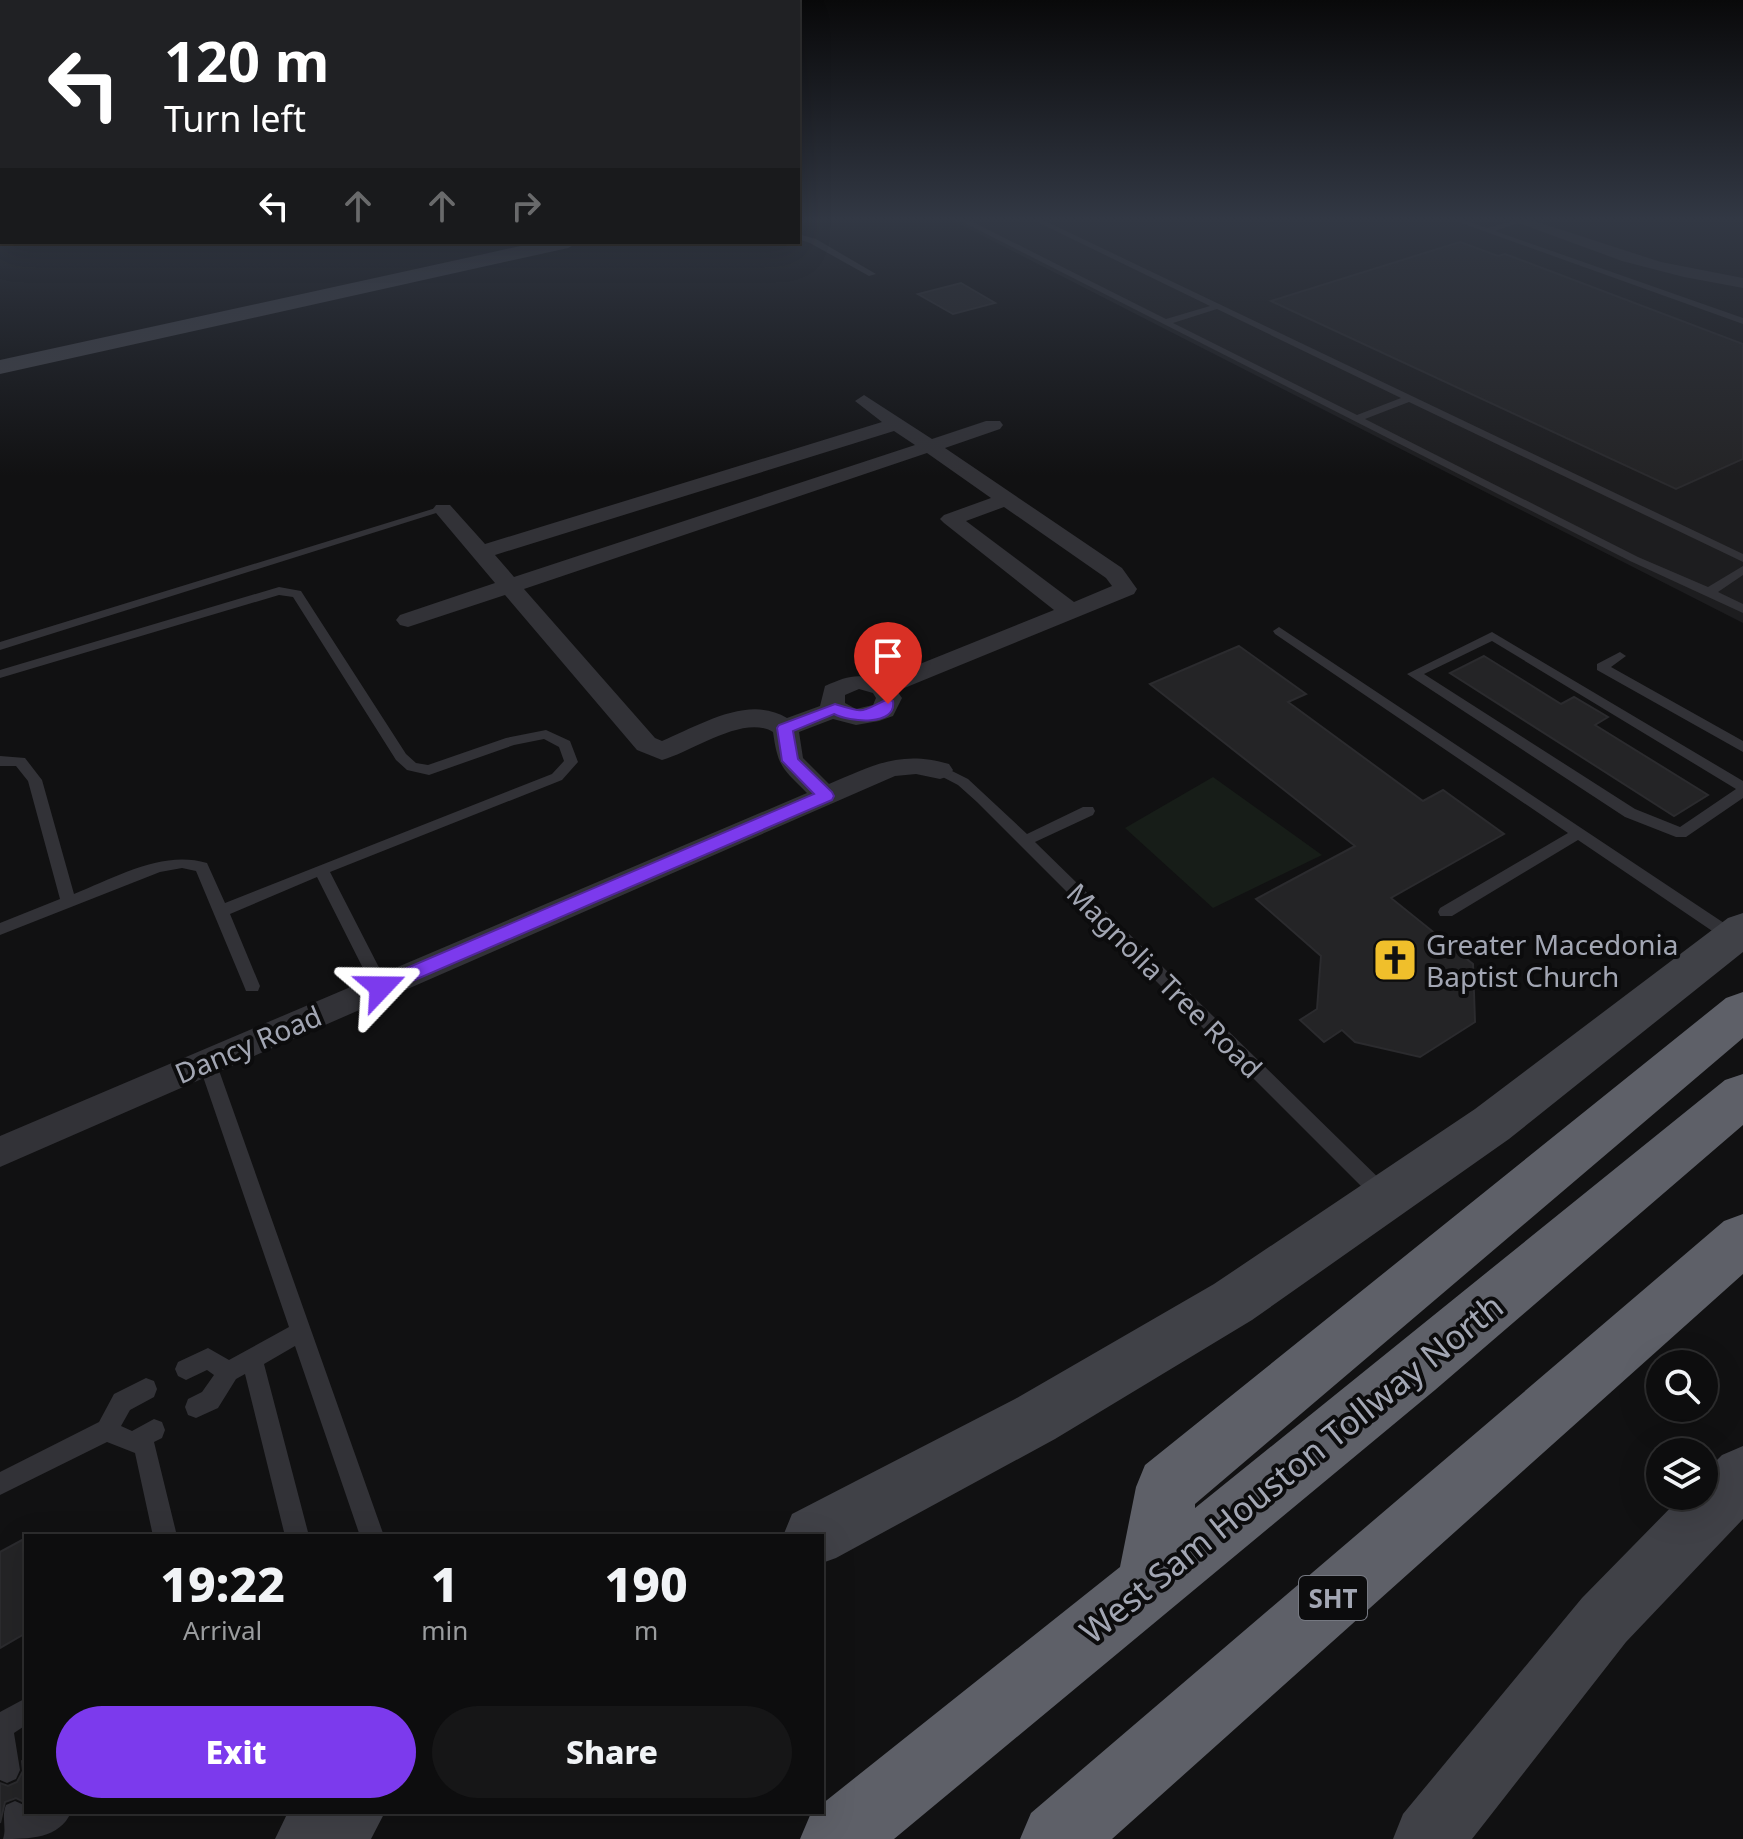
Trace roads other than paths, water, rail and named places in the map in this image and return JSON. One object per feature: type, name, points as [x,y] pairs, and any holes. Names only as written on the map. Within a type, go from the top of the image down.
[{"type":"highway","points":[[1149,1585],[1167,1487],[1743,1011]]},
{"type":"highway","name":"West Sam Houston Tollway North","points":[[837,1839],[1743,1095]]},
{"type":"highway","name":"SHT","points":[[1057,1839],[1743,1239]]},
{"type":"main road","points":[[0,367],[283,305]]},
{"type":"main road","points":[[818,1534],[1035,1419],[1233,1302],[1492,1124],[1738,933]]},
{"type":"main road","points":[[1428,1839],[1604,1620],[1743,1476]]},
{"type":"main road","points":[[310,1839],[347,1814]]},
{"type":"street","points":[[785,728],[835,709],[831,697],[840,686],[857,681],[882,688],[1126,589],[1114,573],[864,401]]},
{"type":"street","points":[[480,553],[896,424]]},
{"type":"street","points":[[408,620],[993,425]]},
{"type":"street","points":[[1006,499],[951,519],[1072,612]]},
{"type":"street","points":[[443,509],[646,744],[662,751],[741,718],[769,718],[785,728],[790,761],[826,796]]},
{"type":"street","name":"Dancy Road","points":[[0,1152],[890,768],[916,765],[940,770]]},
{"type":"lane","points":[[1132,305],[1634,559],[1743,609]]},
{"type":"lane","points":[[1697,305],[1743,321]]},
{"type":"lane","points":[[1166,322],[1219,306],[1743,558]]},
{"type":"lane","points":[[1356,419],[1410,398]]},
{"type":"lane","points":[[0,646],[443,509]]},
{"type":"lane","points":[[1709,592],[1743,570]]},
{"type":"lane","points":[[0,674],[279,591],[297,594],[401,757],[412,767],[429,770],[511,741],[546,734],[565,744],[571,762],[557,777],[221,911]]},
{"type":"lane","points":[[1279,631],[1579,833],[1738,933]]},
{"type":"lane","points":[[1492,636],[1743,789],[1681,833],[1630,813],[1414,674],[1492,636]]},
{"type":"lane","points":[[1620,656],[1602,667],[1743,747]]},
{"type":"lane","points":[[0,761],[20,761],[35,780],[69,902]]},
{"type":"lane","name":"Magnolia Tree Road","points":[[940,770],[963,782],[1025,841],[1385,1197]]},
{"type":"lane","points":[[1025,841],[1088,811]]},
{"type":"lane","points":[[1446,912],[1579,833]]},
{"type":"lane","points":[[0,929],[158,867],[182,863],[202,867],[252,986]]},
{"type":"lane","points":[[321,869],[381,987]]},
{"type":"lane","points":[[207,1062],[371,1534]]},
{"type":"lane","points":[[196,1407],[210,1400],[228,1372],[301,1332]]},
{"type":"lane","points":[[186,1369],[208,1358],[228,1372]]},
{"type":"lane","points":[[252,1359],[296,1534]]},
{"type":"lane","points":[[0,1484],[107,1430],[122,1402],[146,1389]]},
{"type":"lane","points":[[107,1430],[132,1443],[148,1434],[165,1534]]},
{"type":"lane","points":[[7,1770],[0,1727],[24,1712]]},
{"type":"lane","points":[[16,1830],[53,1814]]},
{"type":"place","name":"Greater Macedonia Baptist Church","points":[[1395,960]]}]
